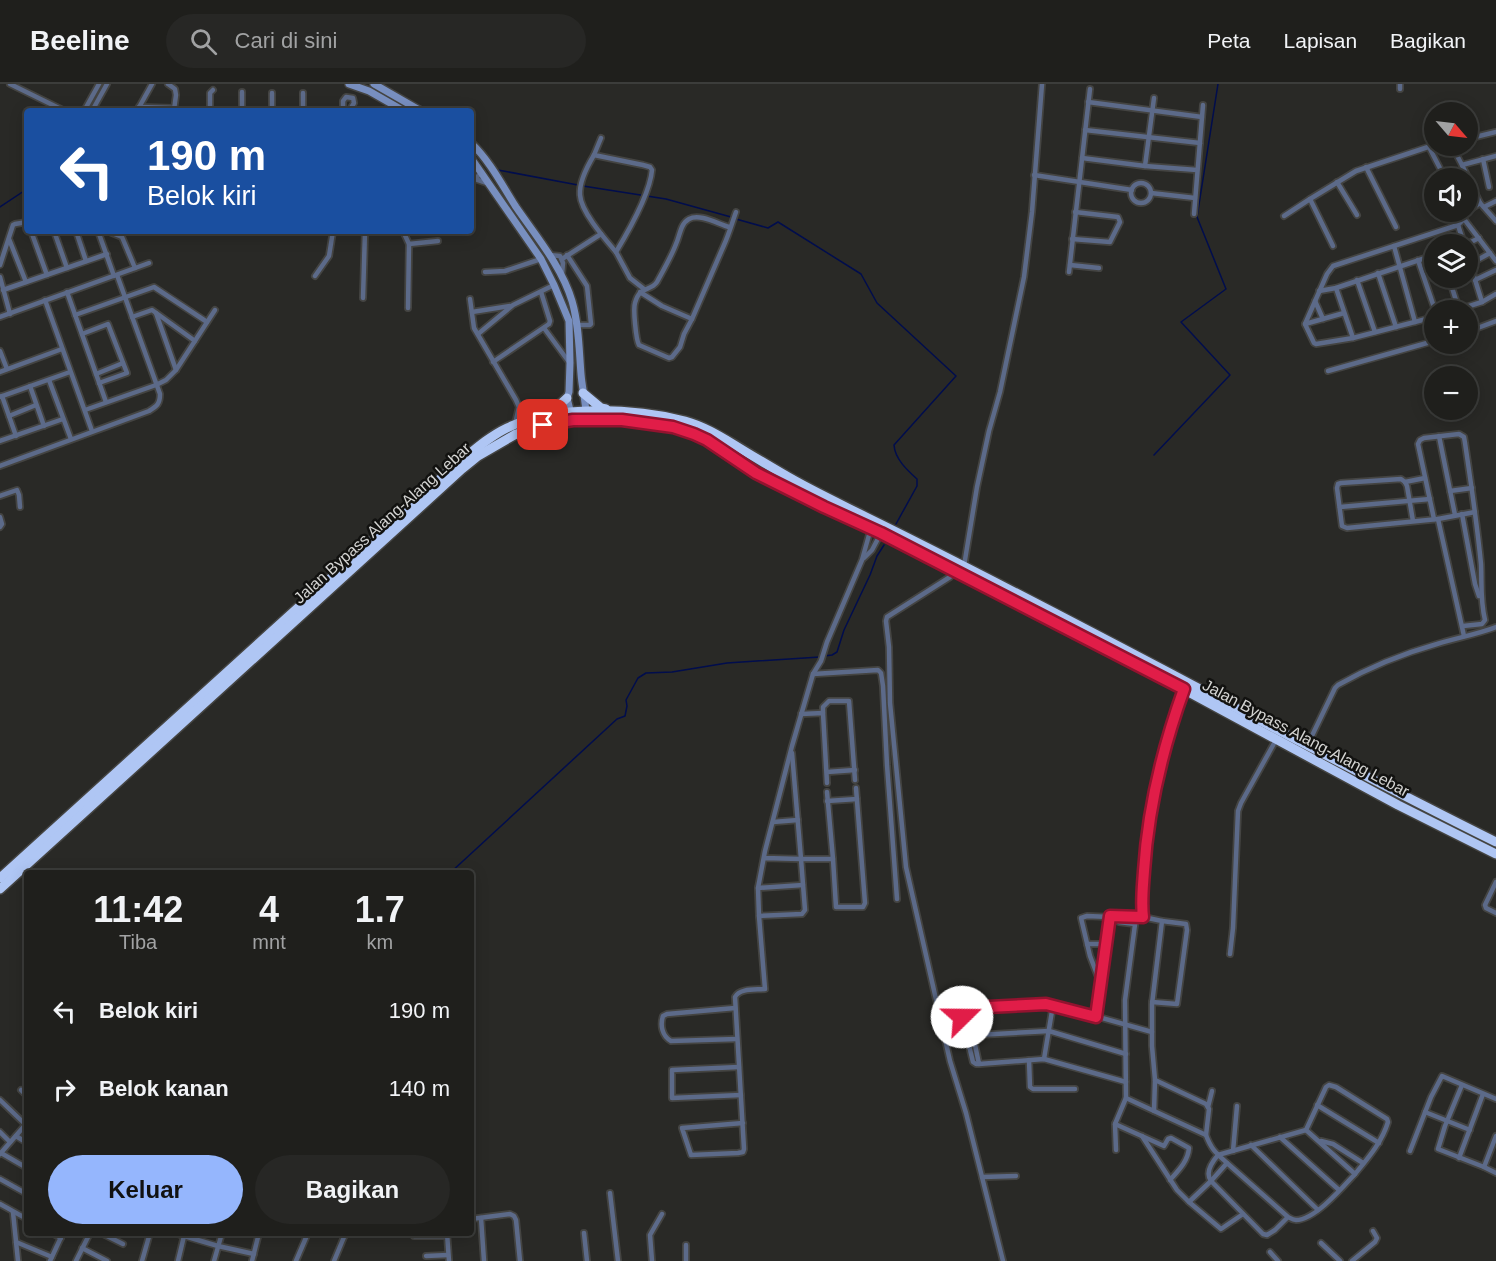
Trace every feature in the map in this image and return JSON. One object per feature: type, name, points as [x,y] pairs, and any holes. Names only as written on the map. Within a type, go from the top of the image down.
[{"type":"highway","points":[[583,391],[601,408],[614,411]]},
{"type":"highway","points":[[552,414],[568,395]]},
{"type":"highway","name":"Jalan Bypass Alang-Alang Lebar","points":[[586,415],[614,411],[661,416],[707,429],[955,571],[1496,842]]},
{"type":"highway","name":"Jalan Bypass Alang-Alang Lebar","points":[[0,889],[73,817],[451,469],[493,436],[515,424],[552,414],[586,415],[673,427],[707,440],[756,473],[807,499],[964,566],[1398,805],[1496,854]]},
{"type":"highway","name":"Jalan Bypass Alang-Alang Lebar","points":[[0,878],[73,817],[478,456],[516,434],[571,415]]},
{"type":"street","points":[[10,84],[59,108]]},
{"type":"street","points":[[86,108],[99,84]]},
{"type":"street","points":[[94,108],[107,84]]},
{"type":"street","points":[[139,108],[152,84]]},
{"type":"street","points":[[168,84],[175,89],[174,108]]},
{"type":"street","points":[[349,84],[369,91],[398,108]]},
{"type":"street","points":[[374,84],[417,108]]},
{"type":"street","points":[[964,566],[977,487],[1022,287],[1032,212],[1042,84]]},
{"type":"street","points":[[1069,272],[1090,89]]},
{"type":"street","points":[[210,108],[210,93],[213,90]]},
{"type":"street","points":[[242,92],[242,108]]},
{"type":"street","points":[[272,93],[272,108]]},
{"type":"street","points":[[303,93],[303,108]]},
{"type":"street","points":[[343,108],[343,100],[348,97],[353,99],[354,103],[351,108]]},
{"type":"street","points":[[1145,166],[1154,98]]},
{"type":"street","points":[[1088,102],[1202,117]]},
{"type":"street","points":[[389,108],[390,103]]},
{"type":"street","points":[[1194,214],[1203,105]]},
{"type":"street","points":[[1085,130],[1200,144]]},
{"type":"street","points":[[1478,137],[1496,132]]},
{"type":"street","points":[[601,138],[580,188],[584,208],[630,278],[642,291],[662,306],[692,319]]},
{"type":"street","points":[[474,147],[491,167],[562,276],[572,300],[577,325],[586,415]]},
{"type":"street","points":[[1284,216],[1356,171],[1424,149]]},
{"type":"street","points":[[594,154],[650,167],[652,174],[646,193],[615,252]]},
{"type":"street","points":[[1457,156],[1482,205],[1496,221]]},
{"type":"street","points":[[1462,165],[1496,156]]},
{"type":"street","points":[[1082,158],[1197,170]]},
{"type":"street","points":[[1483,159],[1489,187]]},
{"type":"street","points":[[474,162],[540,259],[569,321],[568,395],[571,415]]},
{"type":"street","points":[[1366,167],[1396,227]]},
{"type":"street","points":[[474,178],[480,169]]},
{"type":"street","points":[[1034,176],[1132,190]]},
{"type":"street","points":[[474,180],[489,184]]},
{"type":"street","points":[[1337,182],[1357,215]]},
{"type":"street","points":[[1143,184],[1151,193],[1149,199],[1140,203],[1134,200],[1132,190],[1136,185],[1143,184]]},
{"type":"street","points":[[1151,193],[1195,198]]},
{"type":"street","points":[[1310,199],[1333,246]]},
{"type":"street","points":[[1478,207],[1496,201]]},
{"type":"street","points":[[507,209],[512,209],[515,205]]},
{"type":"street","points":[[1072,239],[1110,242],[1120,222],[1118,217],[1075,212]]},
{"type":"street","points":[[513,217],[521,213]]},
{"type":"street","points":[[730,225],[700,218],[691,218],[686,221],[656,283],[642,291],[634,307],[636,338],[639,345],[669,358],[680,347],[729,234],[735,214]]},
{"type":"street","points":[[0,265],[15,224],[24,222]]},
{"type":"street","points":[[1305,324],[1327,274],[1333,266],[1458,225],[1460,222]]},
{"type":"street","points":[[1468,222],[1496,261]]},
{"type":"street","points":[[1458,225],[1461,234]]},
{"type":"street","points":[[32,234],[47,275]]},
{"type":"street","points":[[55,234],[67,268]]},
{"type":"street","points":[[77,234],[87,261]]},
{"type":"street","points":[[0,466],[149,411],[159,405],[156,385],[132,316],[99,234]]},
{"type":"street","points":[[114,234],[122,237],[135,268]]},
{"type":"street","points":[[315,276],[329,256],[333,234]]},
{"type":"street","points":[[363,298],[365,234]]},
{"type":"street","points":[[405,234],[409,244],[408,308]]},
{"type":"street","points":[[562,259],[601,234]]},
{"type":"street","points":[[9,239],[26,282]]},
{"type":"street","points":[[409,244],[438,241]]},
{"type":"street","points":[[1394,246],[1415,322]]},
{"type":"street","points":[[1478,260],[1490,253]]},
{"type":"street","points":[[3,290],[107,254]]},
{"type":"street","points":[[549,255],[560,256],[562,259]]},
{"type":"street","points":[[567,255],[587,286],[590,300],[591,324],[577,325]]},
{"type":"street","points":[[1319,291],[1336,288],[1424,258]]},
{"type":"street","points":[[485,272],[505,271],[540,259]]},
{"type":"street","points":[[562,259],[562,276]]},
{"type":"street","points":[[1418,260],[1432,300]]},
{"type":"street","points":[[0,317],[149,263]]},
{"type":"street","points":[[1070,265],[1099,268]]},
{"type":"street","points":[[1478,279],[1496,270]]},
{"type":"street","points":[[1378,273],[1396,327]]},
{"type":"street","points":[[0,277],[10,314]]},
{"type":"street","points":[[1357,280],[1375,332]]},
{"type":"street","points":[[478,334],[513,305],[554,285]]},
{"type":"street","points":[[75,315],[156,287],[207,322]]},
{"type":"street","points":[[1336,288],[1353,338]]},
{"type":"street","points":[[1478,288],[1482,302]]},
{"type":"street","points":[[67,292],[106,402]]},
{"type":"street","points":[[493,362],[550,321],[541,292]]},
{"type":"street","points":[[1478,303],[1496,294]]},
{"type":"street","points":[[470,299],[474,328],[519,407],[515,424]]},
{"type":"street","points":[[45,300],[92,431]]},
{"type":"street","points":[[1315,301],[1323,319]]},
{"type":"street","points":[[472,312],[513,305]]},
{"type":"street","points":[[132,316],[152,310],[195,341]]},
{"type":"street","points":[[85,410],[166,380],[176,370],[215,310]]},
{"type":"street","points":[[155,312],[176,370]]},
{"type":"street","points":[[1305,324],[1344,313]]},
{"type":"street","points":[[1305,324],[1315,344],[1353,338],[1424,319]]},
{"type":"street","points":[[1478,328],[1496,321]]},
{"type":"street","points":[[82,334],[108,324],[127,373],[99,383]]},
{"type":"street","points":[[544,327],[570,363]]},
{"type":"street","points":[[1328,371],[1424,344]]},
{"type":"street","points":[[0,372],[62,349]]},
{"type":"street","points":[[0,351],[7,369]]},
{"type":"street","points":[[96,374],[123,363]]},
{"type":"street","points":[[16,436],[1,397],[70,372]]},
{"type":"street","points":[[49,380],[71,439]]},
{"type":"street","points":[[30,386],[44,426]]},
{"type":"street","points":[[568,395],[583,391]]},
{"type":"street","points":[[9,416],[36,405]]},
{"type":"street","points":[[0,441],[63,419]]},
{"type":"street","points":[[1464,636],[1425,478],[1418,444],[1420,440],[1459,434],[1464,437],[1481,566],[1481,603]]},
{"type":"street","points":[[1439,436],[1455,515]]},
{"type":"street","points":[[1425,478],[1405,482],[1401,479],[1338,484],[1342,526],[1347,528],[1436,519],[1475,512]]},
{"type":"street","points":[[1405,482],[1413,521]]},
{"type":"street","points":[[1450,491],[1472,488]]},
{"type":"street","points":[[0,495],[16,490],[20,495],[20,507]]},
{"type":"street","points":[[1340,507],[1430,499]]},
{"type":"street","points":[[1462,514],[1484,622],[1463,626]]},
{"type":"street","points":[[0,517],[2,524],[0,527]]},
{"type":"street","points":[[743,1124],[682,1128],[691,1155],[743,1152],[743,1124],[735,997],[737,993],[765,989],[758,888],[764,858],[813,674],[821,661],[862,560],[871,528]]},
{"type":"street","points":[[862,560],[889,533]]},
{"type":"street","points":[[955,571],[950,577],[887,617],[885,621],[889,647],[890,703],[906,867],[950,1061],[966,1113],[1003,1261]]},
{"type":"street","points":[[1307,746],[1338,685],[1362,672],[1426,647],[1496,627]]},
{"type":"street","points":[[813,674],[878,670],[881,673],[897,899]]},
{"type":"street","points":[[1143,917],[1144,866],[1149,822],[1173,719],[1185,686]]},
{"type":"street","points":[[827,783],[823,707],[829,701],[849,700],[855,780]]},
{"type":"street","points":[[801,714],[823,713]]},
{"type":"street","points":[[1230,954],[1238,811],[1277,738]]},
{"type":"street","points":[[759,916],[802,914],[805,910],[792,746]]},
{"type":"street","points":[[827,772],[855,770]]},
{"type":"street","points":[[827,792],[836,908],[863,907],[865,903],[856,788]]},
{"type":"street","points":[[827,801],[857,799]]},
{"type":"street","points":[[773,822],[798,820]]},
{"type":"street","points":[[764,858],[833,859]]},
{"type":"street","points":[[1496,882],[1485,905],[1486,908],[1496,913]]},
{"type":"street","points":[[758,888],[803,885]]},
{"type":"street","points":[[1101,984],[1081,918],[1087,916],[1143,917],[1186,924],[1177,1004],[1152,1002]]},
{"type":"street","points":[[1112,917],[1119,922],[1135,924]]},
{"type":"street","points":[[1096,1017],[1112,917]]},
{"type":"street","points":[[1116,1150],[1115,1124],[1126,1098],[1125,1000],[1136,917]]},
{"type":"street","points":[[1154,1111],[1152,1002],[1162,921]]},
{"type":"street","points":[[1087,944],[1106,944]]},
{"type":"street","points":[[1126,1082],[1044,1059],[976,1064],[973,1062],[968,1047],[962,1017],[964,1010],[1046,1004],[1152,1032]]},
{"type":"street","points":[[1044,1059],[1053,1005]]},
{"type":"street","points":[[735,1008],[667,1014],[663,1016],[662,1026],[665,1036],[671,1041],[737,1039]]},
{"type":"street","points":[[979,1064],[974,1040],[977,1035],[1049,1031],[1125,1054]]},
{"type":"street","points":[[1029,1060],[1030,1087],[1033,1089],[1075,1089]]},
{"type":"street","points":[[739,1067],[672,1070],[672,1098],[741,1095]]},
{"type":"street","points":[[1410,1151],[1442,1076],[1496,1099]]},
{"type":"street","points":[[1155,1080],[1208,1107]]},
{"type":"street","points":[[1212,1091],[1208,1107],[1206,1135],[1208,1144],[1287,1217],[1295,1220],[1302,1219],[1323,1207],[1355,1174],[1379,1143],[1388,1122],[1387,1119],[1329,1084],[1306,1130]]},
{"type":"street","points":[[1462,1085],[1438,1149],[1496,1173]]},
{"type":"street","points":[[21,1090],[24,1093]]},
{"type":"street","points":[[1460,1158],[1483,1094]]},
{"type":"street","points":[[1126,1098],[1206,1135]]},
{"type":"street","points":[[0,1100],[24,1122]]},
{"type":"street","points":[[1317,1105],[1379,1143]]},
{"type":"street","points":[[1233,1152],[1237,1106]]},
{"type":"street","points":[[1425,1112],[1470,1130]]},
{"type":"street","points":[[1115,1124],[1164,1146]]},
{"type":"street","points":[[24,1126],[0,1153],[24,1166]]},
{"type":"street","points":[[1287,1217],[1275,1230],[1267,1235],[1263,1234],[1211,1181],[1208,1173],[1218,1155],[1306,1130]]},
{"type":"street","points":[[1306,1130],[1355,1174]]},
{"type":"street","points":[[0,1132],[10,1142]]},
{"type":"street","points":[[16,1136],[24,1141]]},
{"type":"street","points":[[1142,1136],[1170,1180],[1189,1202],[1221,1229],[1243,1214]]},
{"type":"street","points":[[1484,1167],[1496,1136]]},
{"type":"street","points":[[1280,1137],[1339,1190]]},
{"type":"street","points":[[1155,1157],[1171,1138],[1189,1148],[1190,1151],[1182,1167],[1170,1180]]},
{"type":"street","points":[[1320,1141],[1333,1144],[1364,1163]]},
{"type":"street","points":[[1251,1145],[1318,1210]]},
{"type":"street","points":[[1189,1202],[1227,1163]]},
{"type":"street","points":[[982,1177],[1016,1176]]},
{"type":"street","points":[[0,1179],[24,1192]]},
{"type":"street","points":[[610,1193],[618,1261]]},
{"type":"street","points":[[0,1204],[24,1217]]},
{"type":"street","points":[[14,1212],[18,1261]]},
{"type":"street","points":[[474,1219],[510,1214],[514,1216],[520,1261]]},
{"type":"street","points":[[652,1261],[650,1235],[662,1214]]},
{"type":"street","points":[[481,1218],[484,1261]]},
{"type":"street","points":[[1352,1261],[1375,1242],[1377,1238],[1373,1231]]},
{"type":"street","points":[[584,1233],[587,1261]]},
{"type":"street","points":[[16,1242],[51,1259],[62,1236]]},
{"type":"street","points":[[76,1261],[88,1236]]},
{"type":"street","points":[[107,1236],[123,1244]]},
{"type":"street","points":[[142,1261],[149,1236]]},
{"type":"street","points":[[178,1261],[184,1236],[254,1254]]},
{"type":"street","points":[[214,1261],[221,1236]]},
{"type":"street","points":[[252,1261],[258,1236]]},
{"type":"street","points":[[296,1261],[307,1236]]},
{"type":"street","points":[[446,1236],[449,1261]]},
{"type":"street","points":[[334,1261],[344,1237]]},
{"type":"street","points":[[1321,1243],[1340,1261]]},
{"type":"street","points":[[686,1245],[686,1261]]},
{"type":"street","points":[[82,1248],[107,1261]]},
{"type":"street","points":[[1270,1252],[1278,1261]]},
{"type":"street","points":[[426,1256],[448,1255]]},
{"type":"waterway","points":[[1154,455],[1230,375],[1181,322],[1226,289],[1197,217],[1218,84]]},
{"type":"waterway","points":[[498,170],[578,185]]},
{"type":"waterway","points":[[474,173],[478,171]]},
{"type":"waterway","points":[[583,186],[666,199],[731,217]]},
{"type":"waterway","points":[[0,207],[24,191]]},
{"type":"waterway","points":[[736,219],[768,228],[778,222],[861,274],[877,303],[956,376],[894,445],[899,460],[917,479],[917,486],[896,524]]},
{"type":"waterway","points":[[824,656],[837,652],[844,630],[884,545]]},
{"type":"waterway","points":[[453,870],[617,719],[625,716],[626,700],[638,678],[646,673],[672,672],[727,663],[820,657]]},
{"type":"route","points":[[543,425],[573,420],[622,420],[673,427],[694,434],[707,440],[756,473],[881,533],[1184,689],[1173,719],[1149,822],[1142,903],[1143,917],[1110,916],[1096,1017],[1046,1004],[968,1008],[963,1012],[962,1017]]}]
